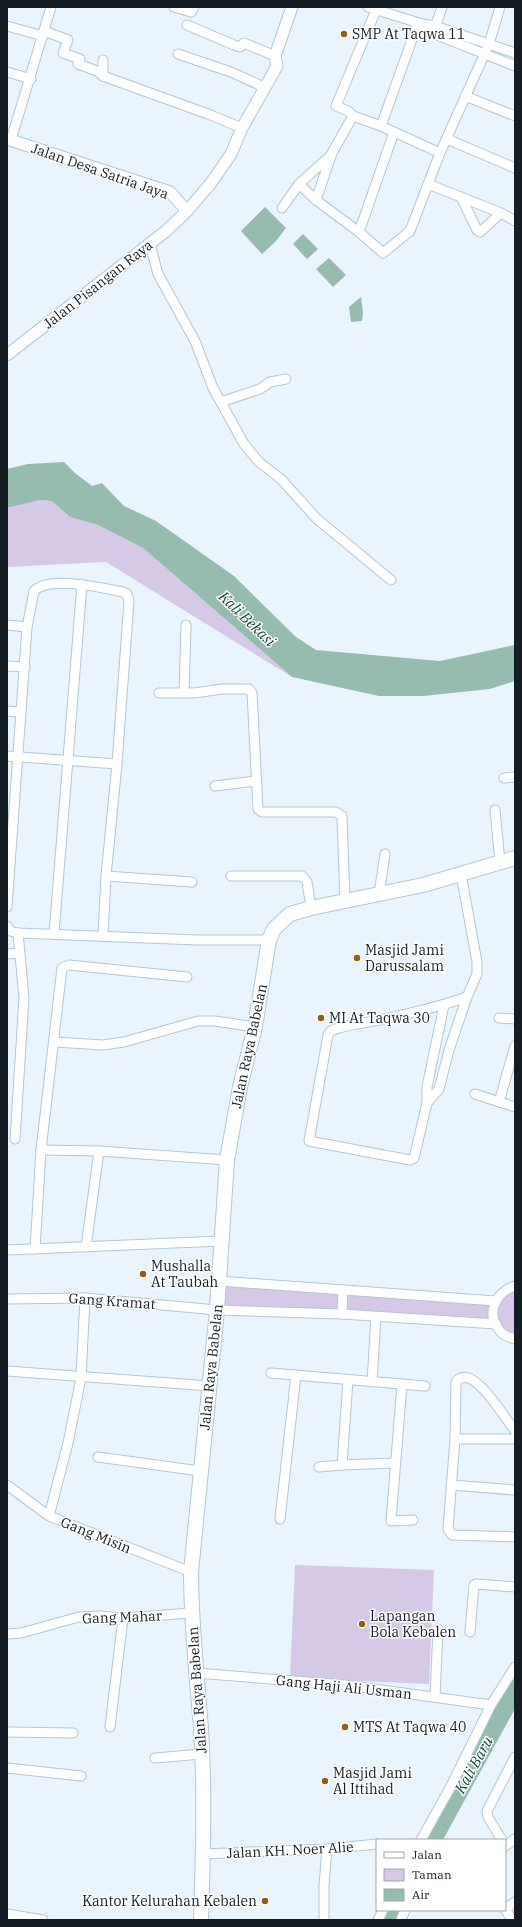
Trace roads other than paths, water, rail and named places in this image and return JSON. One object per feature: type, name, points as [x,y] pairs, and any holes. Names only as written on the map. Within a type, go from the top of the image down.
[{"type":"main road","name":"Jalan Raya Babelan","points":[[201,1920],[203,1854],[202,1754],[191,1613],[191,1572],[217,1310],[227,1160],[240,1087],[255,1027],[269,940],[274,929],[290,914],[311,908],[423,885],[515,858]]},
{"type":"street","points":[[9,139],[31,79],[51,7]]},
{"type":"street","points":[[174,7],[190,12],[194,7]]},
{"type":"street","name":"Jalan Pisangan Raya","points":[[8,353],[150,244],[187,211],[211,183],[231,154],[242,128],[277,66],[275,56],[292,7]]},
{"type":"street","points":[[434,29],[442,7]]},
{"type":"street","points":[[299,184],[316,200],[359,232],[383,253],[410,231],[440,153],[489,44],[500,7]]},
{"type":"street","points":[[440,153],[381,126],[353,116],[348,111],[336,106],[372,8],[420,23],[515,66]]},
{"type":"street","points":[[381,126],[420,23]]},
{"type":"street","points":[[187,25],[234,45],[240,47],[244,43],[275,56]]},
{"type":"street","points":[[7,26],[66,38],[68,40],[63,52],[80,58],[78,64],[97,71],[103,76],[242,128]]},
{"type":"street","points":[[434,29],[489,44],[515,53]]},
{"type":"street","points":[[178,54],[231,72],[264,87]]},
{"type":"street","points":[[103,60],[103,76]]},
{"type":"street","points":[[7,72],[31,79]]},
{"type":"street","points":[[465,96],[515,116]]},
{"type":"street","points":[[316,200],[332,153],[353,116]]},
{"type":"street","points":[[359,232],[394,132]]},
{"type":"street","name":"Jalan Desa Satria Jaya","points":[[9,139],[170,192],[187,211]]},
{"type":"street","points":[[447,139],[515,168]]},
{"type":"street","points":[[282,208],[299,184],[332,153]]},
{"type":"street","points":[[428,184],[501,213],[515,221]]},
{"type":"street","points":[[461,198],[477,230],[480,232],[501,213]]},
{"type":"street","points":[[150,244],[158,274],[194,341],[213,388],[244,444],[259,462],[280,479],[317,519],[391,580]]},
{"type":"street","points":[[221,402],[263,388],[270,382],[286,379]]},
{"type":"street","points":[[54,934],[82,584]]},
{"type":"street","points":[[7,907],[11,801],[18,756],[27,627],[33,595],[36,589],[52,585],[82,584],[123,592],[129,597],[117,764],[106,876],[103,936]]},
{"type":"street","points":[[7,625],[27,627]]},
{"type":"street","points":[[184,693],[186,625]]},
{"type":"street","points":[[7,666],[25,667]]},
{"type":"street","points":[[159,693],[184,693],[240,688],[249,689],[252,691],[258,809],[262,812],[336,812],[342,816],[345,902]]},
{"type":"street","points":[[7,711],[21,712]]},
{"type":"street","points":[[7,756],[117,764]]},
{"type":"street","points":[[504,778],[515,777]]},
{"type":"street","points":[[215,786],[256,781]]},
{"type":"street","points":[[495,810],[500,862]]},
{"type":"street","points":[[379,894],[384,854]]},
{"type":"street","points":[[427,1103],[439,1089],[449,1050],[467,997],[477,974],[477,962],[461,874]]},
{"type":"street","points":[[106,876],[192,882]]},
{"type":"street","points":[[231,876],[302,876],[307,882],[311,908]]},
{"type":"street","points":[[7,926],[10,931],[18,933],[196,940],[269,940]]},
{"type":"street","points":[[15,1139],[24,998],[18,933]]},
{"type":"street","points":[[7,954],[20,953]]},
{"type":"street","points":[[35,1249],[41,1150],[61,971],[64,966],[187,977]]},
{"type":"street","points":[[444,1005],[426,1089],[427,1103],[414,1158],[410,1160],[309,1140],[328,1035],[331,1031],[343,1026],[379,1020],[444,1005],[467,997]]},
{"type":"street","points":[[499,1018],[515,1019]]},
{"type":"street","points":[[54,1042],[103,1044],[124,1042],[198,1021],[215,1021],[255,1027]]},
{"type":"street","points":[[499,1102],[515,1046]]},
{"type":"street","points":[[434,1048],[449,1050]]},
{"type":"street","points":[[475,1094],[515,1107]]},
{"type":"street","points":[[41,1150],[99,1151],[227,1160]]},
{"type":"street","points":[[86,1247],[99,1151]]},
{"type":"street","points":[[7,1250],[222,1241]]},
{"type":"street","points":[[219,1281],[496,1301]]},
{"type":"street","points":[[515,1286],[505,1289],[496,1301],[493,1312],[496,1324],[504,1334],[515,1339]]},
{"type":"street","points":[[342,1314],[343,1290]]},
{"type":"street","name":"Gang Kramat","points":[[7,1298],[85,1298],[217,1310],[342,1314],[496,1324]]},
{"type":"street","points":[[49,1516],[68,1443],[80,1378],[85,1298]]},
{"type":"street","points":[[372,1382],[376,1317]]},
{"type":"street","points":[[7,1371],[80,1378],[210,1386]]},
{"type":"street","points":[[271,1373],[425,1386]]},
{"type":"street","points":[[280,1519],[296,1375]]},
{"type":"street","points":[[515,1431],[482,1386],[466,1376],[460,1377],[456,1382],[456,1439],[448,1529],[451,1534],[515,1537]]},
{"type":"street","points":[[342,1466],[348,1380]]},
{"type":"street","points":[[402,1384],[391,1521],[413,1520]]},
{"type":"street","points":[[456,1439],[515,1439]]},
{"type":"street","points":[[98,1457],[200,1471]]},
{"type":"street","points":[[319,1467],[395,1463]]},
{"type":"street","points":[[451,1485],[515,1490]]},
{"type":"street","name":"Gang Misin","points":[[7,1486],[49,1516],[191,1572]]},
{"type":"street","points":[[470,1632],[474,1585],[515,1587]]},
{"type":"street","name":"Gang Mahar","points":[[7,1634],[21,1633],[79,1617],[100,1616],[123,1618],[191,1613]]},
{"type":"street","points":[[110,1727],[123,1618]]},
{"type":"street","points":[[435,1697],[438,1629]]},
{"type":"street","points":[[422,1839],[450,1788],[491,1706],[515,1667]]},
{"type":"street","name":"Gang Haji Ali Usman","points":[[196,1673],[345,1685],[491,1706]]},
{"type":"street","points":[[7,1732],[73,1733]]},
{"type":"street","points":[[155,1758],[202,1754]]},
{"type":"street","points":[[501,1839],[487,1813],[514,1764]]},
{"type":"street","points":[[7,1768],[81,1776]]},
{"type":"street","points":[[506,1845],[515,1839]]},
{"type":"street","name":"Jalan KH. Noer Alie","points":[[203,1854],[376,1844]]},
{"type":"street","points":[[324,1920],[324,1885],[327,1848]]},
{"type":"street","points":[[506,1908],[515,1902]]},
{"type":"street","points":[[378,1920],[382,1911]]},
{"type":"street","points":[[506,1911],[512,1920]]},
{"type":"street","points":[[7,1914],[43,1920]]},
{"type":"water","points":[[265,207],[286,228],[276,241],[262,254],[241,231]]},
{"type":"water","points":[[303,234],[318,249],[307,259],[293,244]]},
{"type":"water","points":[[329,258],[346,275],[333,287],[316,269]]},
{"type":"water","points":[[361,297],[363,313],[362,321],[351,322],[349,307]]},
{"type":"water","name":"Kali Bekasi","points":[[64,462],[92,486],[102,483],[124,506],[156,521],[234,576],[296,637],[316,650],[440,661],[515,645],[515,681],[490,689],[423,696],[379,696],[292,677],[143,548],[98,525],[70,517],[52,501],[40,500],[7,508],[7,469],[28,464]]},
{"type":"waterway","name":"Kali Baru","points":[[433,1839],[515,1689]]},
{"type":"waterway","name":"Kali Baru","points":[[393,1920],[397,1911]]},
{"type":"place","name":"SMP At Taqwa 11","points":[[344,34]]},
{"type":"place","name":"Masjid Jami Darussalam","points":[[357,958]]},
{"type":"place","name":"MI At Taqwa 30","points":[[321,1018]]},
{"type":"place","name":"Mushalla At Taubah","points":[[143,1274]]},
{"type":"place","name":"Lapangan Bola Kebalen","points":[[362,1624]]},
{"type":"place","name":"MTS At Taqwa 40","points":[[345,1727]]},
{"type":"place","name":"Masjid Jami Al Ittihad","points":[[325,1781]]},
{"type":"place","name":"Kantor Kelurahan Kebalen","points":[[265,1901]]}]
